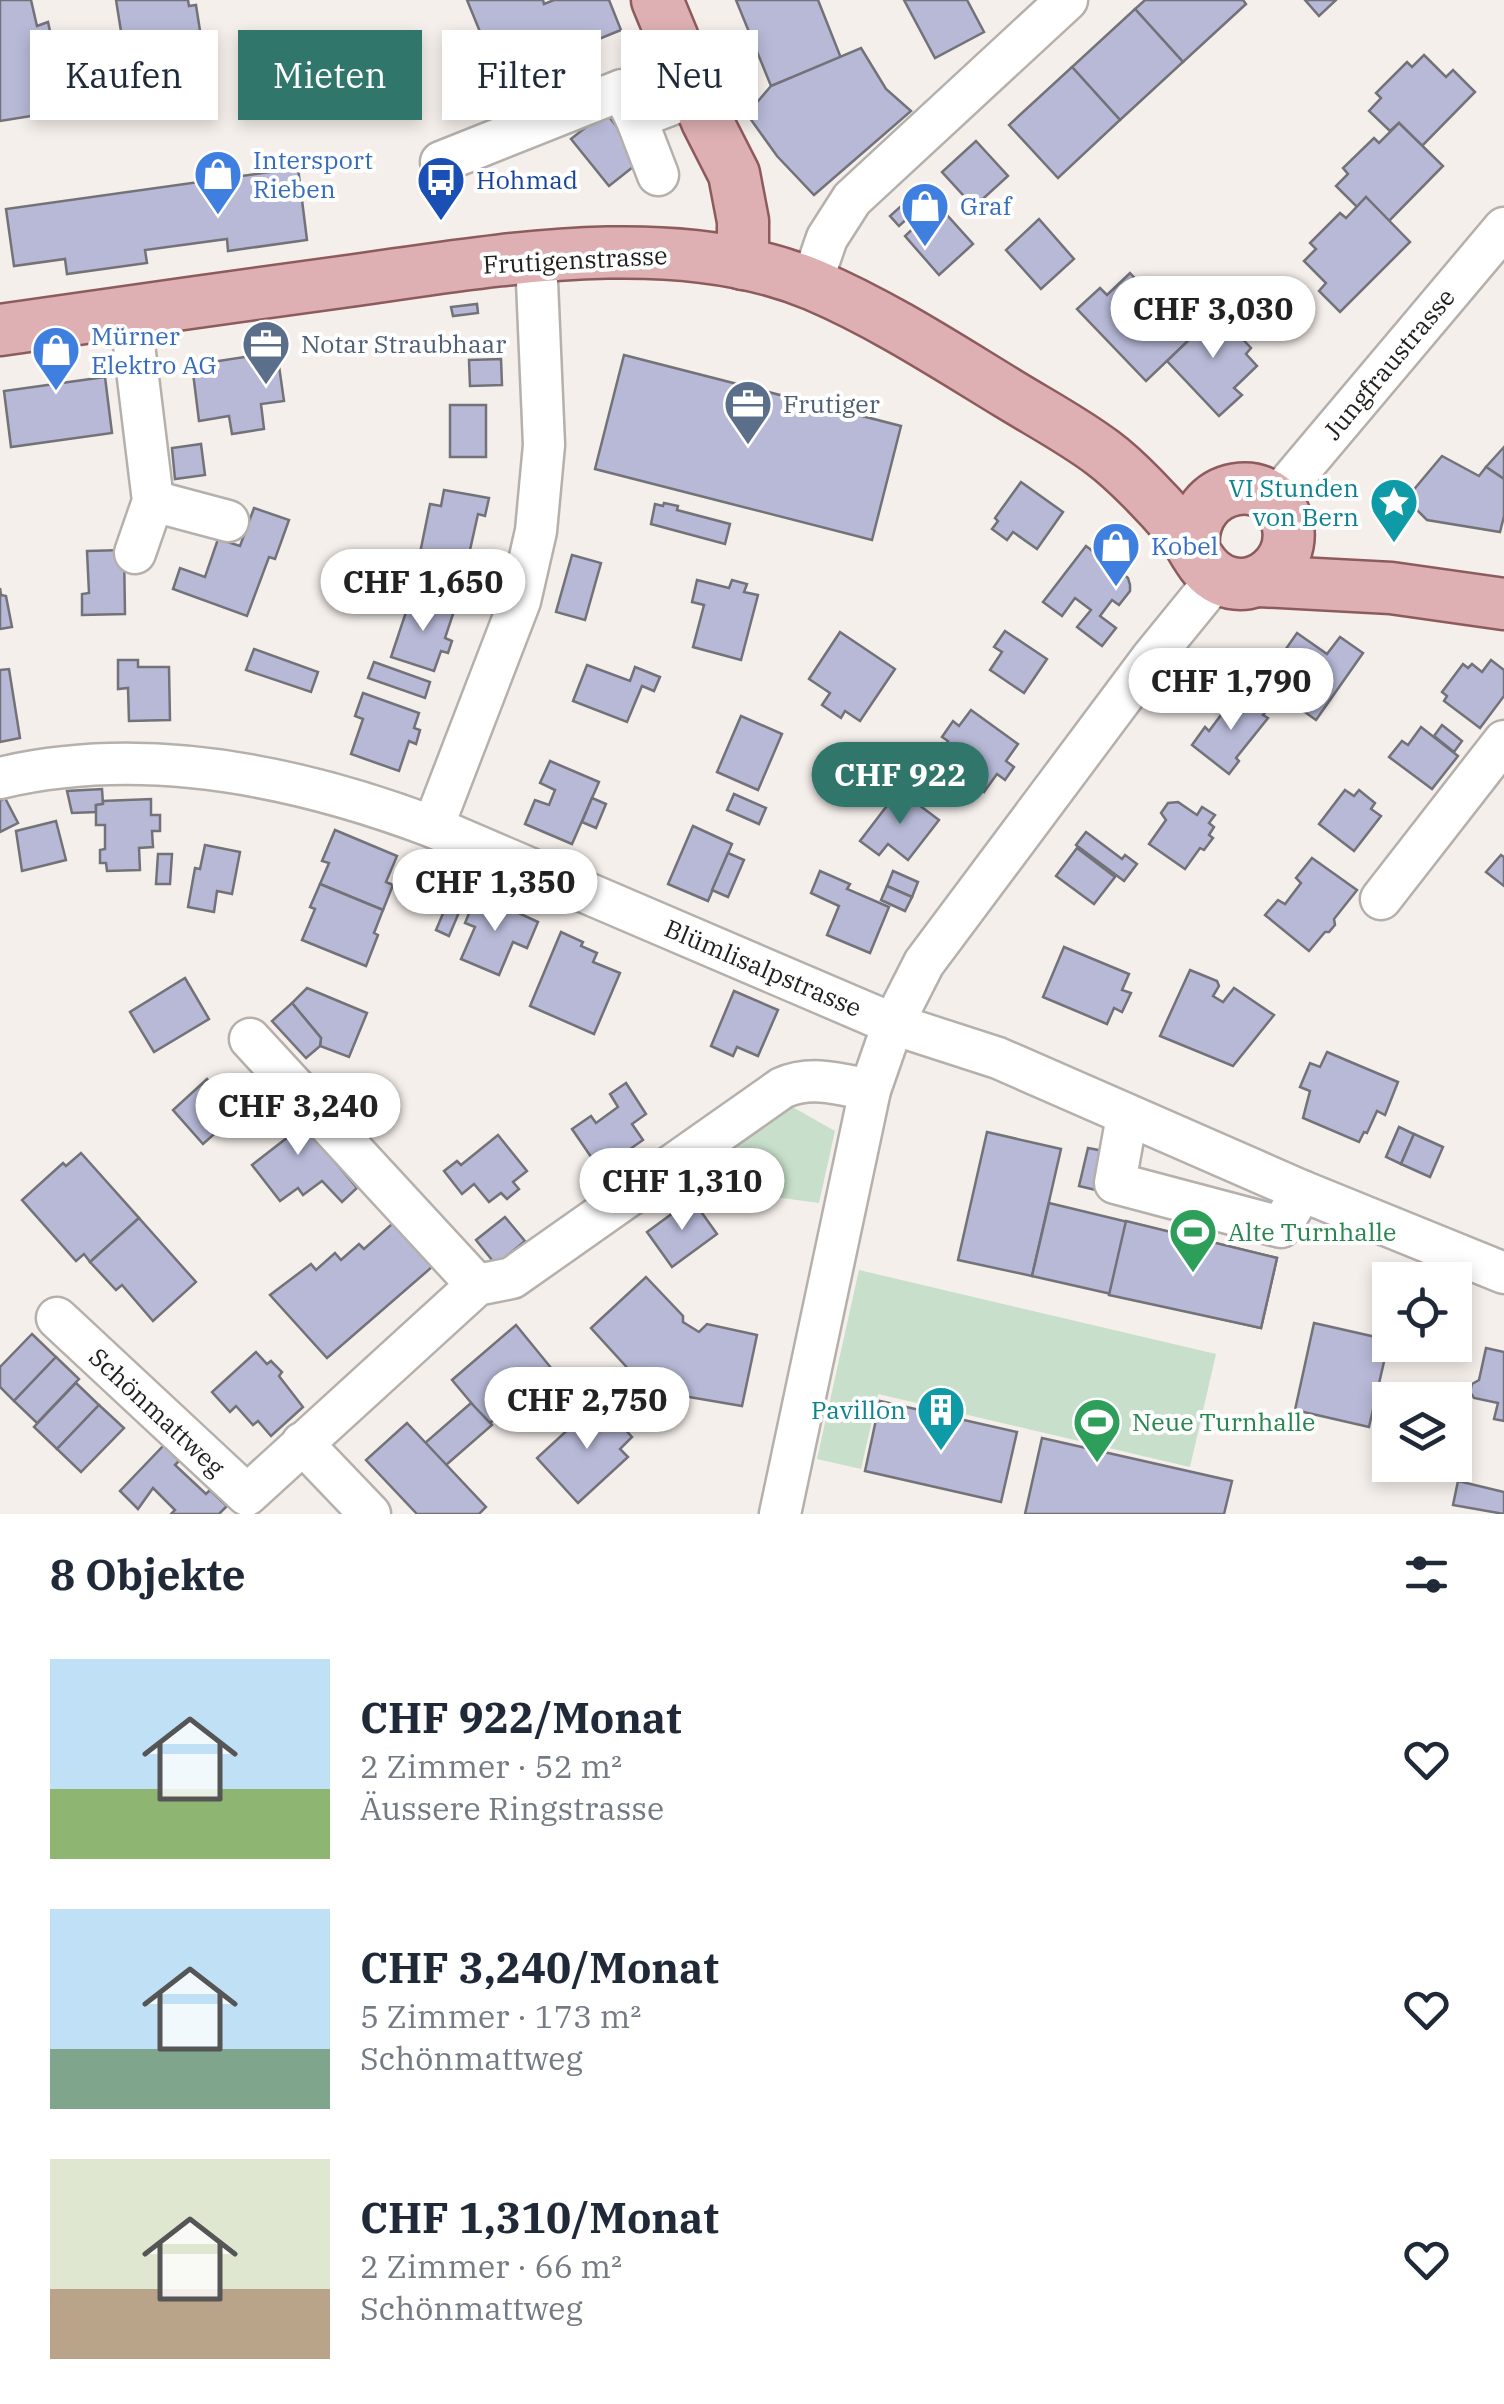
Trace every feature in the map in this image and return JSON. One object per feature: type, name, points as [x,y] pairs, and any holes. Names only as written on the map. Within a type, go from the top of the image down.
[{"type":"main road","points":[[657,0],[669,30]]},
{"type":"main road","points":[[707,120],[734,174],[743,222],[744,264]]},
{"type":"main road","points":[[688,256],[708,200],[716,140]]},
{"type":"main road","name":"Frutigenstrasse","points":[[0,330],[536,258],[628,254],[688,256],[744,264],[810,284],[930,345],[1106,454],[1223,568]]},
{"type":"main road","name":"Frutigenstrasse","points":[[1106,454],[1225,491]]},
{"type":"main road","points":[[1391,588],[1281,514],[1251,489],[1214,496],[1194,524],[1223,568],[1504,604]]},
{"type":"main road","points":[[1223,568],[1279,565],[1288,540],[1281,514]]},
{"type":"street","points":[[810,284],[826,238],[852,198],[1067,0]]},
{"type":"street","points":[[442,162],[621,90]]},
{"type":"street","points":[[637,120],[658,176]]},
{"type":"street","name":"Jungfraustrasse","points":[[1281,514],[1504,228]]},
{"type":"street","points":[[433,827],[520,601],[536,531],[544,445],[536,258]]},
{"type":"street","points":[[130,312],[153,501],[135,553]]},
{"type":"street","points":[[153,501],[228,521]]},
{"type":"street","points":[[780,1514],[870,1090],[893,1024],[924,963],[1223,568]]},
{"type":"street","points":[[1381,899],[1504,741]]},
{"type":"street","name":"Blümlisalpstrasse","points":[[0,778],[76,766],[160,764],[216,771],[374,804],[893,1024],[998,1058],[1302,1191],[1504,1273]]},
{"type":"street","points":[[250,1039],[477,1285]]},
{"type":"street","name":"Schönmattweg","points":[[57,1318],[247,1495],[477,1285],[512,1278],[782,1088],[806,1081],[827,1081],[870,1090]]},
{"type":"street","points":[[1127,1116],[1115,1183],[1281,1227],[1302,1191]]},
{"type":"street","points":[[302,1444],[370,1514]]},
{"type":"green space","points":[[789,1105],[835,1131],[819,1203],[767,1196],[735,1143]]},
{"type":"green space","points":[[859,1270],[1216,1354],[1190,1467],[878,1394],[861,1469],[817,1459]]},
{"type":"building","points":[[0,0],[31,0],[37,26],[48,22],[50,30],[30,30],[30,116],[0,121]]},
{"type":"building","points":[[116,0],[188,0],[189,6],[196,5],[200,30],[121,30]]},
{"type":"building","points":[[467,0],[543,0],[544,4],[554,0],[609,0],[621,30],[601,38],[601,30],[479,30]]},
{"type":"building","points":[[736,0],[818,0],[841,58],[771,86],[758,54],[758,30],[748,30]]},
{"type":"building","points":[[904,0],[967,0],[984,32],[935,58]]},
{"type":"building","points":[[1145,0],[1243,0],[1246,4],[1183,62],[1135,9]]},
{"type":"building","points":[[1305,0],[1336,0],[1319,16]]},
{"type":"building","points":[[1135,9],[1183,62],[1120,120],[1072,67]]},
{"type":"building","points":[[861,48],[886,89],[911,111],[814,195],[777,156],[751,120],[758,120],[758,101],[771,86]]},
{"type":"building","points":[[1424,55],[1446,77],[1453,70],[1475,92],[1422,146],[1399,123],[1390,131],[1369,111],[1381,98],[1376,93],[1407,62],[1412,67]]},
{"type":"building","points":[[1072,67],[1120,120],[1058,178],[1009,125]]},
{"type":"building","points":[[605,112],[643,159],[609,186],[571,139],[595,120],[601,120]]},
{"type":"building","points":[[1399,123],[1443,166],[1389,221],[1366,197],[1357,207],[1336,186],[1348,174],[1343,168],[1374,138],[1379,143]]},
{"type":"building","points":[[976,141],[1008,176],[974,207],[942,172]]},
{"type":"building","points":[[298,168],[307,240],[228,251],[227,239],[145,250],[147,263],[67,274],[65,259],[14,266],[6,209]]},
{"type":"building","points":[[1366,197],[1410,242],[1340,312],[1319,291],[1326,283],[1304,261],[1316,249],[1310,243],[1340,213],[1346,218]]},
{"type":"building","points":[[909,199],[918,209],[899,226],[890,216]]},
{"type":"building","points":[[938,205],[973,244],[939,275],[905,236]]},
{"type":"building","points":[[1039,219],[1074,259],[1041,289],[1006,250]]},
{"type":"building","points":[[1130,273],[1142,286],[1147,281],[1177,312],[1172,318],[1191,338],[1146,381],[1077,309],[1100,288],[1107,295]]},
{"type":"building","points":[[477,304],[478,313],[453,316],[451,307]]},
{"type":"building","points":[[1204,309],[1216,322],[1221,316],[1251,348],[1246,354],[1257,366],[1234,388],[1242,395],[1219,416],[1167,361],[1191,338],[1182,329]]},
{"type":"building","points":[[277,352],[284,401],[261,404],[264,429],[232,434],[229,416],[199,421],[192,365]]},
{"type":"building","name":"Frutiger","points":[[624,355],[901,426],[872,540],[595,469]]},
{"type":"building","points":[[501,359],[502,385],[470,386],[469,360]]},
{"type":"building","points":[[105,377],[112,433],[11,447],[4,391]]},
{"type":"building","points":[[450,405],[486,405],[486,457],[450,457]]},
{"type":"building","points":[[201,444],[205,475],[175,479],[172,448]]},
{"type":"building","points":[[1504,447],[1504,479],[1486,467]]},
{"type":"building","points":[[1442,456],[1479,476],[1486,467],[1504,479],[1500,532],[1427,520],[1406,499]]},
{"type":"building","points":[[1021,482],[1063,512],[1037,549],[1013,532],[1007,540],[992,529],[998,521],[995,518]]},
{"type":"building","points":[[444,490],[489,498],[485,516],[478,514],[466,568],[419,558],[430,504],[441,506]]},
{"type":"building","points":[[664,503],[730,524],[725,544],[651,524],[655,504]]},
{"type":"building","points":[[254,508],[289,520],[275,559],[269,557],[247,616],[173,589],[180,568],[205,577],[218,539],[240,546]]},
{"type":"building","points":[[1086,546],[1128,578],[1130,585],[1119,605],[1112,600],[1100,616],[1116,628],[1102,646],[1077,627],[1091,610],[1075,598],[1062,616],[1043,602]]},
{"type":"building","points":[[124,550],[125,614],[82,615],[82,594],[89,593],[87,551]]},
{"type":"building","points":[[572,555],[601,563],[585,620],[556,612]]},
{"type":"building","points":[[697,580],[729,588],[732,580],[747,584],[744,592],[758,595],[741,660],[693,647],[704,605],[692,602]]},
{"type":"building","points":[[0,588],[1,595],[6,596],[12,627],[0,629]]},
{"type":"building","points":[[411,597],[454,611],[445,638],[452,641],[448,653],[441,651],[434,671],[391,657]]},
{"type":"building","points":[[1005,631],[1047,659],[1024,693],[990,670],[1002,652],[994,647]]},
{"type":"building","points":[[840,632],[895,669],[860,721],[845,711],[841,718],[822,705],[830,693],[809,679]]},
{"type":"building","points":[[1297,633],[1327,654],[1340,637],[1363,653],[1316,720],[1263,682]]},
{"type":"building","points":[[254,649],[318,672],[311,692],[246,670]]},
{"type":"building","points":[[118,660],[138,660],[138,667],[169,667],[170,720],[129,721],[128,688],[118,689]]},
{"type":"building","points":[[1491,660],[1504,670],[1504,696],[1480,728],[1444,701],[1447,696],[1442,692],[1463,664],[1468,668],[1472,664],[1482,672]]},
{"type":"building","points":[[374,662],[430,682],[425,698],[368,678]]},
{"type":"building","points":[[587,665],[630,681],[635,667],[660,677],[654,691],[642,686],[627,722],[573,701]]},
{"type":"building","points":[[9,669],[20,738],[0,742],[0,670]]},
{"type":"building","points":[[363,693],[419,713],[414,728],[420,730],[416,744],[409,741],[399,771],[351,754],[363,719],[355,716]]},
{"type":"building","points":[[1236,695],[1254,708],[1258,702],[1267,710],[1263,715],[1268,718],[1236,758],[1239,761],[1229,774],[1192,745],[1205,727],[1209,731]]},
{"type":"building","points":[[971,710],[1018,744],[1006,761],[1014,767],[1005,780],[997,774],[984,792],[937,758],[948,741],[942,737],[953,721],[959,726]]},
{"type":"building","points":[[741,716],[782,734],[758,790],[717,772]]},
{"type":"building","points":[[1442,725],[1462,741],[1454,752],[1434,736]]},
{"type":"building","points":[[1421,727],[1458,756],[1432,789],[1389,757],[1402,741],[1408,745]]},
{"type":"building","points":[[550,761],[599,782],[572,844],[525,824],[535,800],[549,805],[555,790],[540,783]]},
{"type":"building","points":[[102,789],[103,804],[96,805],[96,812],[72,813],[67,791]]},
{"type":"building","points":[[899,790],[939,820],[908,860],[888,844],[879,855],[860,841]]},
{"type":"building","points":[[1345,790],[1354,796],[1359,790],[1375,803],[1371,809],[1381,816],[1354,851],[1319,824]]},
{"type":"building","points":[[734,794],[766,808],[759,824],[727,810]]},
{"type":"building","points":[[5,798],[18,823],[0,832],[0,801]]},
{"type":"building","points":[[592,798],[606,804],[596,828],[582,822]]},
{"type":"building","points":[[151,799],[151,815],[160,815],[160,831],[152,831],[153,847],[139,848],[140,870],[107,871],[106,863],[100,863],[100,850],[105,849],[105,825],[96,825],[96,805],[103,801]]},
{"type":"building","points":[[1178,802],[1197,815],[1202,807],[1215,815],[1209,823],[1214,827],[1209,835],[1213,838],[1185,869],[1149,844],[1166,820],[1161,813],[1168,803]]},
{"type":"building","points":[[56,821],[66,860],[22,871],[16,831]]},
{"type":"building","points":[[693,826],[732,844],[708,901],[668,884]]},
{"type":"building","points":[[335,830],[397,856],[386,882],[393,885],[383,910],[320,884],[329,863],[322,861]]},
{"type":"building","points":[[1086,832],[1122,859],[1125,855],[1137,864],[1124,881],[1076,845]]},
{"type":"building","points":[[205,845],[240,852],[232,894],[217,891],[214,912],[188,907],[195,868],[200,869]]},
{"type":"building","points":[[1077,848],[1115,877],[1094,904],[1056,876]]},
{"type":"building","points":[[728,853],[744,860],[728,897],[712,890]]},
{"type":"building","points":[[158,854],[172,854],[170,884],[156,884]]},
{"type":"building","points":[[1501,855],[1504,857],[1504,886],[1486,872]]},
{"type":"building","points":[[1312,858],[1357,890],[1334,919],[1335,925],[1309,951],[1265,915],[1278,900],[1285,904],[1301,883],[1296,878]]},
{"type":"building","points":[[820,871],[850,884],[847,889],[889,907],[870,953],[827,935],[839,906],[811,893]]},
{"type":"building","points":[[893,871],[918,882],[912,897],[887,886]]},
{"type":"building","points":[[320,884],[383,910],[366,966],[302,940]]},
{"type":"building","points":[[887,886],[912,897],[905,911],[881,900]]},
{"type":"building","points":[[477,894],[538,922],[527,948],[513,942],[499,975],[461,959],[475,927],[465,923]]},
{"type":"building","points":[[447,904],[460,910],[449,936],[436,930]]},
{"type":"building","points":[[561,932],[597,953],[593,962],[620,973],[594,1034],[530,1006]]},
{"type":"building","points":[[1064,947],[1129,974],[1122,990],[1131,993],[1122,1012],[1114,1008],[1107,1024],[1043,997]]},
{"type":"building","points":[[1190,970],[1217,981],[1219,986],[1213,996],[1223,1002],[1234,988],[1274,1015],[1233,1066],[1160,1036]]},
{"type":"building","points":[[185,978],[209,1019],[154,1052],[130,1012]]},
{"type":"building","points":[[307,988],[367,1013],[349,1057],[320,1046],[321,1038],[292,1003]]},
{"type":"building","points":[[734,991],[778,1010],[758,1056],[737,1047],[733,1056],[711,1046]]},
{"type":"building","points":[[292,1003],[321,1038],[320,1046],[306,1058],[272,1021]]},
{"type":"building","points":[[1327,1052],[1398,1082],[1385,1115],[1377,1111],[1359,1142],[1303,1118],[1310,1091],[1300,1087],[1310,1063],[1320,1067]]},
{"type":"building","points":[[207,1079],[238,1113],[203,1144],[173,1110]]},
{"type":"building","points":[[626,1083],[646,1114],[632,1124],[643,1140],[600,1170],[572,1129],[591,1116],[596,1123],[618,1107],[610,1094]]},
{"type":"building","points":[[278,1095],[357,1188],[342,1202],[322,1181],[303,1195],[298,1188],[280,1201],[252,1165],[288,1137],[258,1111]]},
{"type":"building","points":[[1399,1127],[1414,1134],[1401,1164],[1386,1157]]},
{"type":"building","points":[[987,1132],[1061,1149],[1032,1276],[958,1260]]},
{"type":"building","points":[[1414,1134],[1443,1147],[1430,1177],[1401,1164]]},
{"type":"building","points":[[498,1135],[527,1171],[513,1182],[519,1189],[507,1199],[501,1193],[489,1202],[474,1184],[462,1194],[444,1171],[457,1161],[461,1165]]},
{"type":"building","points":[[1088,1148],[1109,1152],[1100,1191],[1079,1186]]},
{"type":"building","points":[[81,1153],[139,1218],[90,1262],[84,1254],[76,1261],[22,1200],[63,1163],[66,1166]]},
{"type":"building","points":[[692,1199],[717,1234],[672,1267],[647,1232]]},
{"type":"building","name":"Alte Turnhalle","points":[[1049,1203],[1277,1258],[1261,1328],[1032,1276]]},
{"type":"building","points":[[401,1216],[440,1260],[327,1358],[270,1295],[311,1264],[316,1270],[335,1253],[341,1260],[359,1244],[364,1249]]},
{"type":"building","points":[[505,1217],[525,1241],[496,1265],[476,1240]]},
{"type":"building","points":[[139,1218],[196,1282],[153,1321],[122,1285],[116,1290],[90,1262]]},
{"type":"building","name":"Alte Turnhalle","points":[[1126,1221],[1277,1258],[1261,1328],[1109,1295]]},
{"type":"building","points":[[646,1277],[683,1316],[683,1322],[699,1332],[707,1324],[757,1335],[742,1406],[660,1392],[654,1397],[591,1328]]},
{"type":"building","points":[[1314,1323],[1372,1336],[1372,1362],[1384,1362],[1379,1382],[1372,1382],[1369,1427],[1295,1410]]},
{"type":"building","points":[[516,1325],[552,1369],[489,1424],[452,1380]]},
{"type":"building","points":[[32,1334],[56,1357],[14,1401],[0,1387],[0,1367]]},
{"type":"building","points":[[1486,1348],[1504,1352],[1504,1421],[1494,1419],[1498,1403],[1472,1395],[1472,1384],[1479,1380]]},
{"type":"building","points":[[256,1352],[282,1372],[279,1376],[303,1407],[271,1436],[258,1421],[253,1425],[236,1406],[230,1412],[212,1392]]},
{"type":"building","points":[[56,1357],[79,1379],[37,1423],[14,1401]]},
{"type":"building","points":[[76,1383],[99,1405],[57,1449],[34,1427]]},
{"type":"building","points":[[599,1401],[632,1437],[620,1449],[628,1457],[578,1503],[537,1458]]},
{"type":"building","name":"Pavillon","points":[[880,1401],[1017,1432],[1001,1502],[865,1471]]},
{"type":"building","points":[[471,1403],[492,1425],[446,1465],[425,1443]]},
{"type":"building","points":[[99,1405],[124,1428],[81,1472],[57,1449]]},
{"type":"building","points":[[407,1423],[486,1507],[479,1514],[417,1514],[366,1460]]},
{"type":"building","name":"Neue Turnhalle","points":[[1042,1438],[1232,1481],[1224,1514],[1025,1514]]},
{"type":"building","points":[[164,1445],[179,1461],[175,1465],[206,1494],[210,1490],[227,1506],[219,1514],[171,1514],[175,1510],[153,1488],[138,1509],[120,1491]]},
{"type":"building","points":[[1458,1482],[1504,1492],[1504,1514],[1453,1505]]},
{"type":"place","name":"Intersport Rieben","points":[[218,216]]},
{"type":"place","name":"Hohmad","points":[[441,222]]},
{"type":"place","name":"Graf","points":[[925,248]]},
{"type":"place","name":"Notar Straubhaar","points":[[266,386]]},
{"type":"place","name":"Mürner Elektro AG","points":[[56,392]]},
{"type":"place","name":"Frutiger","points":[[748,446]]},
{"type":"place","name":"VI Stunden von Bern","points":[[1394,544]]},
{"type":"place","name":"Kobel","points":[[1116,588]]},
{"type":"place","name":"Alte Turnhalle","points":[[1193,1274]]},
{"type":"place","name":"Pavillon","points":[[941,1452]]},
{"type":"place","name":"Neue Turnhalle","points":[[1097,1464]]}]
